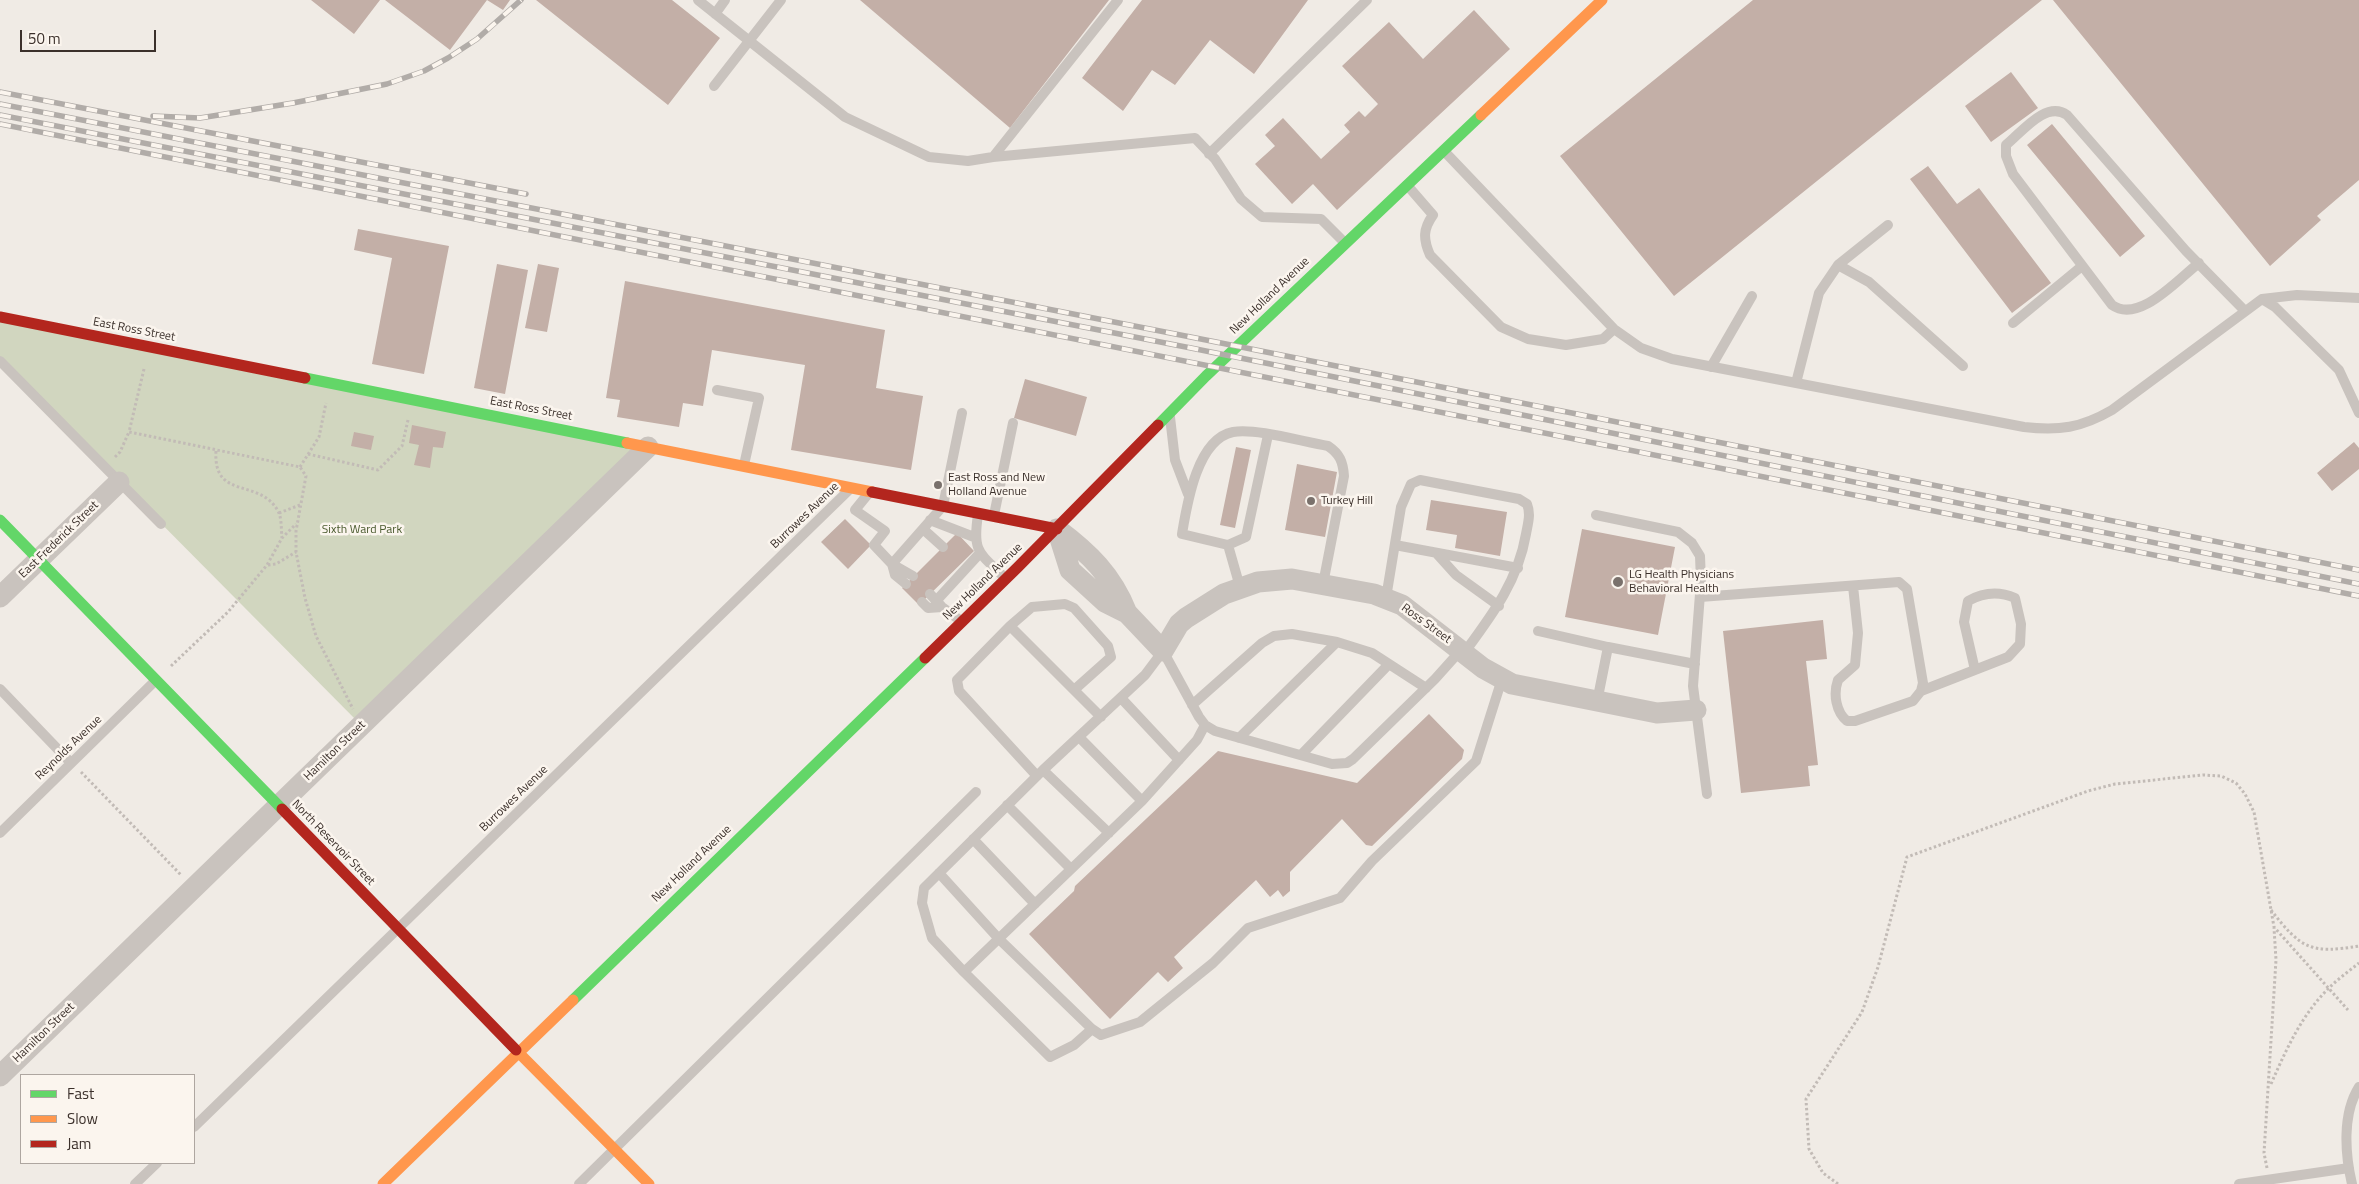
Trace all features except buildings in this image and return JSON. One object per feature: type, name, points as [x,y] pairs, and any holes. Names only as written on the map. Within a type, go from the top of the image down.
[{"type":"street","name":"New Holland Avenue","points":[[383,1184],[1057,529],[1170,412],[1345,243],[1602,0]]},
{"type":"street","name":"East Ross Street","points":[[0,317],[1057,529]]},
{"type":"street","name":"Hamilton Street","points":[[0,1076],[648,447]]},
{"type":"street","name":"East Frederick Street","points":[[0,598],[119,482]]},
{"type":"street","name":"North Reservoir Street","points":[[0,520],[518,1053],[649,1184]]},
{"type":"street","points":[[1057,529],[1070,570],[1105,602],[1127,613],[1163,651]]},
{"type":"street","name":"Ross Street","points":[[1163,651],[1179,624],[1186,618],[1240,587],[1274,579],[1292,579],[1386,598],[1415,613],[1462,651],[1502,679],[1531,689],[1657,713],[1696,710]]},
{"type":"lane","points":[[698,0],[845,117],[929,157],[968,161],[1195,138],[1209,154],[1241,199],[1262,217],[1321,219],[1345,243]]},
{"type":"lane","points":[[715,14],[725,0]]},
{"type":"lane","points":[[714,86],[781,0]]},
{"type":"lane","points":[[993,157],[1118,0]]},
{"type":"lane","points":[[1209,154],[1367,0]]},
{"type":"lane","points":[[2198,264],[2145,306],[2132,310],[2119,310],[2112,305],[2013,174],[2006,156],[2006,145],[2046,111],[2058,110],[2067,115],[2198,264],[2245,311]]},
{"type":"lane","points":[[1443,150],[1614,329],[1641,348],[1657,355],[2024,428],[2061,429],[2095,420],[2112,410],[2262,299],[2297,295],[2359,298]]},
{"type":"lane","points":[[1407,184],[1433,215],[1425,226],[1424,242],[1430,255],[1501,326],[1528,339],[1566,345],[1603,339],[1614,329]]},
{"type":"lane","points":[[1796,383],[1819,294],[1838,265],[1888,225]]},
{"type":"lane","points":[[1838,265],[1869,282],[1963,366]]},
{"type":"lane","points":[[2013,324],[2082,266]]},
{"type":"lane","points":[[1711,366],[1752,296]]},
{"type":"lane","points":[[2262,299],[2275,306],[2339,370],[2359,413]]},
{"type":"lane","points":[[0,361],[161,524]]},
{"type":"lane","points":[[717,390],[759,398],[743,466]]},
{"type":"lane","points":[[1170,412],[1175,460],[1188,494]]},
{"type":"lane","points":[[892,564],[943,506],[962,413]]},
{"type":"lane","points":[[994,516],[1013,423]]},
{"type":"lane","points":[[1268,435],[1246,538],[1228,545],[1182,534],[1188,494],[1208,448],[1219,438],[1232,432],[1248,432],[1268,435],[1328,446],[1337,452],[1343,463],[1344,476],[1323,584]]},
{"type":"lane","points":[[1092,1028],[1074,1045],[1050,1057],[932,938],[922,903],[924,888],[1040,773],[1153,667],[1163,651],[1192,705],[1206,725],[1215,731],[1332,764],[1347,763],[1462,651],[1499,606],[1518,568],[1530,511],[1527,504],[1510,497],[1420,480],[1411,484],[1401,506],[1386,598]]},
{"type":"lane","name":"Burrowes Avenue","points":[[195,1126],[852,488]]},
{"type":"lane","points":[[870,491],[855,510],[885,531],[874,545],[892,564],[895,575],[910,580]]},
{"type":"lane","points":[[978,513],[974,537],[980,553],[1006,579]]},
{"type":"lane","points":[[1596,515],[1678,532],[1692,543],[1700,556],[1700,597],[1693,686],[1707,794]]},
{"type":"lane","points":[[930,520],[974,537]]},
{"type":"lane","points":[[923,529],[943,547]]},
{"type":"lane","points":[[1228,545],[1240,587]]},
{"type":"lane","points":[[1395,545],[1518,568]]},
{"type":"lane","points":[[962,622],[932,601],[963,565],[980,553]]},
{"type":"lane","points":[[1438,554],[1456,575],[1499,606]]},
{"type":"lane","points":[[1700,597],[1899,582],[1907,589],[1923,683],[1921,691]]},
{"type":"lane","points":[[1853,586],[1858,633],[1855,665],[1838,680],[1836,687],[1840,715],[1846,721],[1855,721],[1913,700],[1921,691],[1975,670],[2008,657],[2020,644],[2022,624],[2015,598],[2002,592],[1979,595],[1968,601],[1964,622],[1975,670]]},
{"type":"lane","points":[[1074,690],[1111,657],[1108,646],[1074,608],[1064,604],[1032,607],[1010,626],[957,680],[959,692],[1040,773],[1108,833]]},
{"type":"lane","points":[[1010,626],[1101,717]]},
{"type":"lane","points":[[1538,632],[1695,664]]},
{"type":"lane","points":[[1192,705],[1262,643],[1274,636],[1292,634],[1337,642],[1372,653],[1426,688]]},
{"type":"lane","points":[[1238,738],[1337,642]]},
{"type":"lane","points":[[1597,702],[1608,647]]},
{"type":"lane","points":[[1301,755],[1389,664]]},
{"type":"lane","points":[[939,873],[999,939],[1101,1035],[1140,1022],[1213,963],[1248,928],[1340,898],[1372,861],[1476,761],[1502,679]]},
{"type":"lane","name":"Reynolds Avenue","points":[[0,833],[156,680]]},
{"type":"lane","points":[[0,689],[72,763]]},
{"type":"lane","points":[[1121,698],[1179,760]]},
{"type":"lane","points":[[964,972],[1142,801],[1197,740],[1206,725]]},
{"type":"lane","points":[[1079,737],[1142,801]]},
{"type":"lane","points":[[579,1184],[976,792]]},
{"type":"lane","points":[[1008,806],[1071,869]]},
{"type":"lane","points":[[973,839],[1035,904]]},
{"type":"lane","points":[[2352,1184],[2348,1168],[2347,1142],[2349,1116],[2359,1087]]},
{"type":"lane","points":[[135,1184],[156,1164]]},
{"type":"lane","points":[[2239,1184],[2348,1168]]},
{"type":"path","points":[[149,347],[129,432],[216,451],[300,466],[306,476],[296,524],[296,552],[305,598],[316,636],[361,725]]},
{"type":"path","points":[[300,466],[319,437],[330,383]]},
{"type":"path","points":[[308,454],[378,470],[402,446],[412,400]]},
{"type":"path","points":[[216,451],[216,463],[222,478],[230,485],[252,490],[263,495],[279,513],[282,538]]},
{"type":"path","points":[[279,513],[300,505]]},
{"type":"path","points":[[156,680],[228,612],[267,565],[282,538],[296,524]]},
{"type":"path","points":[[267,565],[276,564],[296,552]]},
{"type":"path","points":[[72,763],[194,888]]},
{"type":"path","points":[[1838,1184],[1824,1173],[1809,1149],[1806,1099],[1862,1012],[1878,967],[1907,857],[2088,791],[2124,783],[2203,775],[2221,776],[2236,783],[2245,794],[2254,812],[2274,927],[2276,960],[2264,1153],[2269,1179]]},
{"type":"path","points":[[2271,910],[2300,942],[2319,950],[2332,951],[2359,946]]},
{"type":"path","points":[[2274,927],[2348,1010]]},
{"type":"path","points":[[2269,1087],[2296,1032],[2329,988],[2359,963]]},
{"type":"green space","name":"Sixth Ward Park","points":[[0,317],[648,447],[361,725],[0,361]]},
{"type":"railway","points":[[153,116],[200,118],[293,103],[387,84],[424,71],[448,58],[477,39],[521,0]]},
{"type":"railway","points":[[0,92],[526,194]]},
{"type":"railway","points":[[0,104],[1206,340],[2359,570]]},
{"type":"railway","points":[[0,115],[1196,349],[2359,584]]},
{"type":"railway","points":[[0,124],[2359,596]]},
{"type":"traffic: fast","points":[[1158,425],[1206,376],[1481,115]]},
{"type":"traffic: fast","points":[[305,378],[627,443]]},
{"type":"traffic: fast","points":[[0,520],[282,809]]},
{"type":"traffic: fast","points":[[573,1000],[925,658]]},
{"type":"traffic: slow","points":[[1481,115],[1602,0]]},
{"type":"traffic: slow","points":[[627,443],[872,492]]},
{"type":"traffic: slow","points":[[383,1184],[573,1000]]},
{"type":"traffic: slow","points":[[516,1050],[649,1184]]},
{"type":"traffic: jam","points":[[0,317],[305,378]]},
{"type":"traffic: jam","points":[[925,658],[1158,425]]},
{"type":"traffic: jam","points":[[872,492],[1057,529]]},
{"type":"traffic: jam","points":[[282,809],[516,1050]]},
{"type":"place","name":"East Ross and New Holland Avenue","points":[[938,485]]},
{"type":"place","name":"Turkey Hill","points":[[1311,501]]},
{"type":"place","name":"LG Health Physicians Behavioral Health","points":[[1618,582]]}]
